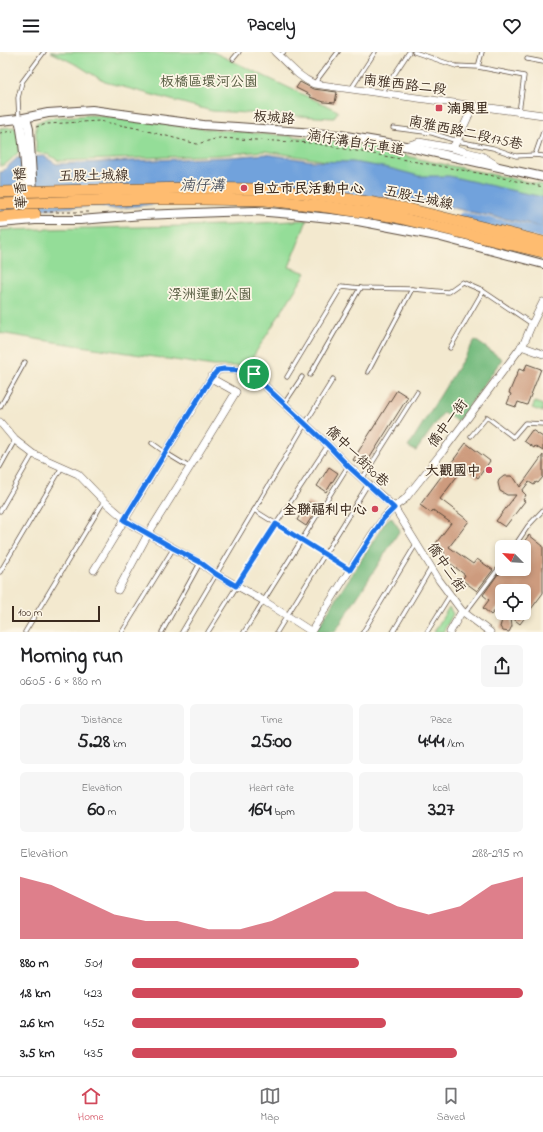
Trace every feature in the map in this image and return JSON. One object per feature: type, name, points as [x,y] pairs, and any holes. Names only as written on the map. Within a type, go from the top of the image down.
[{"type":"highway","name":"五股土城線","points":[[0,192],[191,188],[253,189],[303,193],[412,210],[543,242]]},
{"type":"highway","name":"五股土城線","points":[[0,204],[198,198],[272,201],[391,216],[543,252]]},
{"type":"highway","points":[[0,215],[30,216]]},
{"type":"street","name":"南雅西路二段","points":[[280,53],[299,75],[314,84],[543,115]]},
{"type":"street","points":[[452,148],[457,141],[473,106]]},
{"type":"street","name":"板城路","points":[[0,121],[48,113],[92,110],[203,125],[340,135],[405,146],[543,177]]},
{"type":"street","name":"華香橋","points":[[23,118],[28,155],[30,216]]},
{"type":"street","points":[[405,146],[419,142],[452,148],[482,156],[500,168]]},
{"type":"street","points":[[0,223],[30,216],[80,220],[143,215],[256,211],[358,221],[437,236],[543,264]]},
{"type":"street","name":"僑中一街","points":[[311,632],[383,519],[405,499],[443,451],[521,346],[543,302]]},
{"type":"street","points":[[521,346],[543,354]]},
{"type":"street","name":"僑中一街80巷","points":[[211,378],[218,370],[224,369],[240,370],[254,374],[348,466],[394,508]]},
{"type":"street","points":[[94,570],[211,378],[236,392],[148,534],[118,590]]},
{"type":"street","points":[[0,422],[15,440],[33,454],[78,474],[124,520],[200,562],[216,574],[264,601],[311,632]]},
{"type":"street","name":"僑中二街","points":[[394,508],[431,568],[463,612],[490,632]]},
{"type":"street","points":[[450,632],[463,612]]},
{"type":"lane","points":[[23,118],[19,109],[18,98],[22,82],[44,52]]},
{"type":"lane","points":[[233,59],[238,52]]},
{"type":"lane","points":[[314,84],[338,52]]},
{"type":"lane","points":[[350,90],[375,52]]},
{"type":"lane","points":[[382,94],[409,52]]},
{"type":"lane","points":[[414,52],[456,66],[478,68],[524,76],[520,112]]},
{"type":"lane","points":[[431,58],[434,52]]},
{"type":"lane","points":[[478,68],[482,52]]},
{"type":"lane","points":[[527,59],[543,62]]},
{"type":"lane","points":[[19,109],[23,118]]},
{"type":"lane","name":"南雅西路二段175巷","points":[[393,128],[432,133],[457,141],[492,148],[516,156],[543,156]]},
{"type":"lane","points":[[536,155],[543,132]]},
{"type":"lane","points":[[287,378],[342,286],[448,292],[462,282],[483,291],[532,324]]},
{"type":"lane","points":[[310,375],[360,288]]},
{"type":"lane","points":[[368,372],[412,289]]},
{"type":"lane","points":[[450,348],[483,291]]},
{"type":"lane","points":[[0,407],[24,362]]},
{"type":"lane","points":[[284,404],[302,377]]},
{"type":"lane","points":[[182,632],[333,379]]},
{"type":"lane","points":[[362,478],[417,392]]},
{"type":"lane","points":[[472,436],[487,417],[513,437],[525,422],[543,424]]},
{"type":"lane","points":[[0,467],[15,440]]},
{"type":"lane","points":[[152,443],[190,467]]},
{"type":"lane","points":[[208,632],[236,586],[328,445]]},
{"type":"lane","points":[[0,511],[33,454]]},
{"type":"lane","points":[[244,632],[348,466]]},
{"type":"lane","points":[[0,572],[62,467]]},
{"type":"lane","points":[[277,632],[368,484]]},
{"type":"lane","points":[[25,632],[104,501]]},
{"type":"lane","points":[[254,510],[350,570]]},
{"type":"lane","points":[[519,540],[528,526],[543,510]]},
{"type":"lane","points":[[363,632],[416,544]]},
{"type":"lane","points":[[122,632],[173,548]]},
{"type":"lane","points":[[162,632],[200,562]]},
{"type":"lane","points":[[393,632],[431,568]]},
{"type":"lane","points":[[463,612],[495,573]]},
{"type":"lane","points":[[427,632],[450,595]]},
{"type":"path","name":"湳仔溝自行車道","points":[[0,132],[25,129],[47,124],[99,121],[136,128],[198,144],[219,138],[312,143],[489,175],[543,187]]},
{"type":"path","points":[[30,216],[95,212]]},
{"type":"green space","name":"板橋區環河公園","points":[[51,52],[213,52],[338,111],[334,118],[212,111],[105,82],[79,66]]},
{"type":"green space","points":[[91,115],[208,129],[291,136],[370,147],[428,161],[543,185],[543,201],[369,168],[265,151],[219,155],[59,161],[49,155],[36,152],[36,123],[47,118]]},
{"type":"green space","points":[[14,127],[20,136],[19,152],[8,162],[0,166],[0,128]]},
{"type":"green space","name":"浮洲運動公園","points":[[307,220],[289,267],[306,273],[247,366],[214,366],[0,333],[0,230],[229,225]]},
{"type":"green space","points":[[475,340],[502,359],[458,421],[443,413],[416,451],[408,447]]},
{"type":"green space","points":[[535,402],[543,405],[543,412],[532,408]]},
{"type":"green space","points":[[391,517],[400,530],[335,632],[315,632],[386,521]]},
{"type":"green space","points":[[449,607],[453,614],[443,632],[434,632]]},
{"type":"water","points":[[266,154],[312,161],[353,162],[389,168],[419,176],[449,176],[543,197],[543,228],[421,200],[357,196],[169,202],[114,209],[100,206],[0,211],[0,172],[2,172],[17,158],[44,156],[56,164],[229,157]]},
{"type":"building","points":[[300,82],[313,89],[337,92],[335,103],[324,102],[310,97],[310,95],[296,88]]},
{"type":"building","points":[[527,364],[541,369],[527,405],[518,402],[516,407],[507,404],[511,394],[509,393],[519,369],[524,371]]},
{"type":"building","points":[[397,390],[408,397],[364,467],[353,460]]},
{"type":"building","points":[[532,430],[543,437],[543,451],[535,446],[534,448],[524,441]]},
{"type":"building","points":[[466,443],[490,461],[478,478],[464,467],[440,499],[469,521],[449,547],[473,564],[477,559],[493,570],[477,591],[462,580],[465,575],[446,560],[447,558],[443,555],[445,553],[441,550],[443,548],[436,543],[451,523],[433,510],[431,513],[420,505]]},
{"type":"building","points":[[543,455],[543,477],[534,485],[529,482],[522,491],[526,495],[523,500],[525,501],[505,527],[496,521],[516,495],[507,495],[500,491],[498,483],[499,480],[504,476],[511,476],[520,487]]},
{"type":"building","points":[[329,467],[338,473],[326,492],[317,486]]},
{"type":"building","points":[[308,502],[318,507],[306,526],[297,520]]},
{"type":"building","points":[[529,535],[543,546],[543,593],[531,609],[531,584],[495,584],[495,610],[491,615],[483,608],[489,600],[483,595],[497,576],[531,576],[531,540],[525,540]]},
{"type":"building","points":[[502,620],[511,620],[512,626],[509,632],[503,631],[500,627]]},
{"type":"building","points":[[515,620],[523,620],[520,624]]},
{"type":"waterway","name":"湳仔溝","points":[[463,218],[543,233]]},
{"type":"place","name":"湳興里","points":[[439,108]]},
{"type":"place","name":"自立市民活動中心","points":[[244,188]]},
{"type":"place","name":"大觀國中","points":[[489,470]]},
{"type":"place","name":"全聯福利中心","points":[[375,509]]},
{"type":"route","points":[[218,370],[240,370],[254,374],[348,466],[394,508],[383,519],[350,570],[276,524],[236,586],[200,562],[124,520],[211,378],[218,370]]}]
